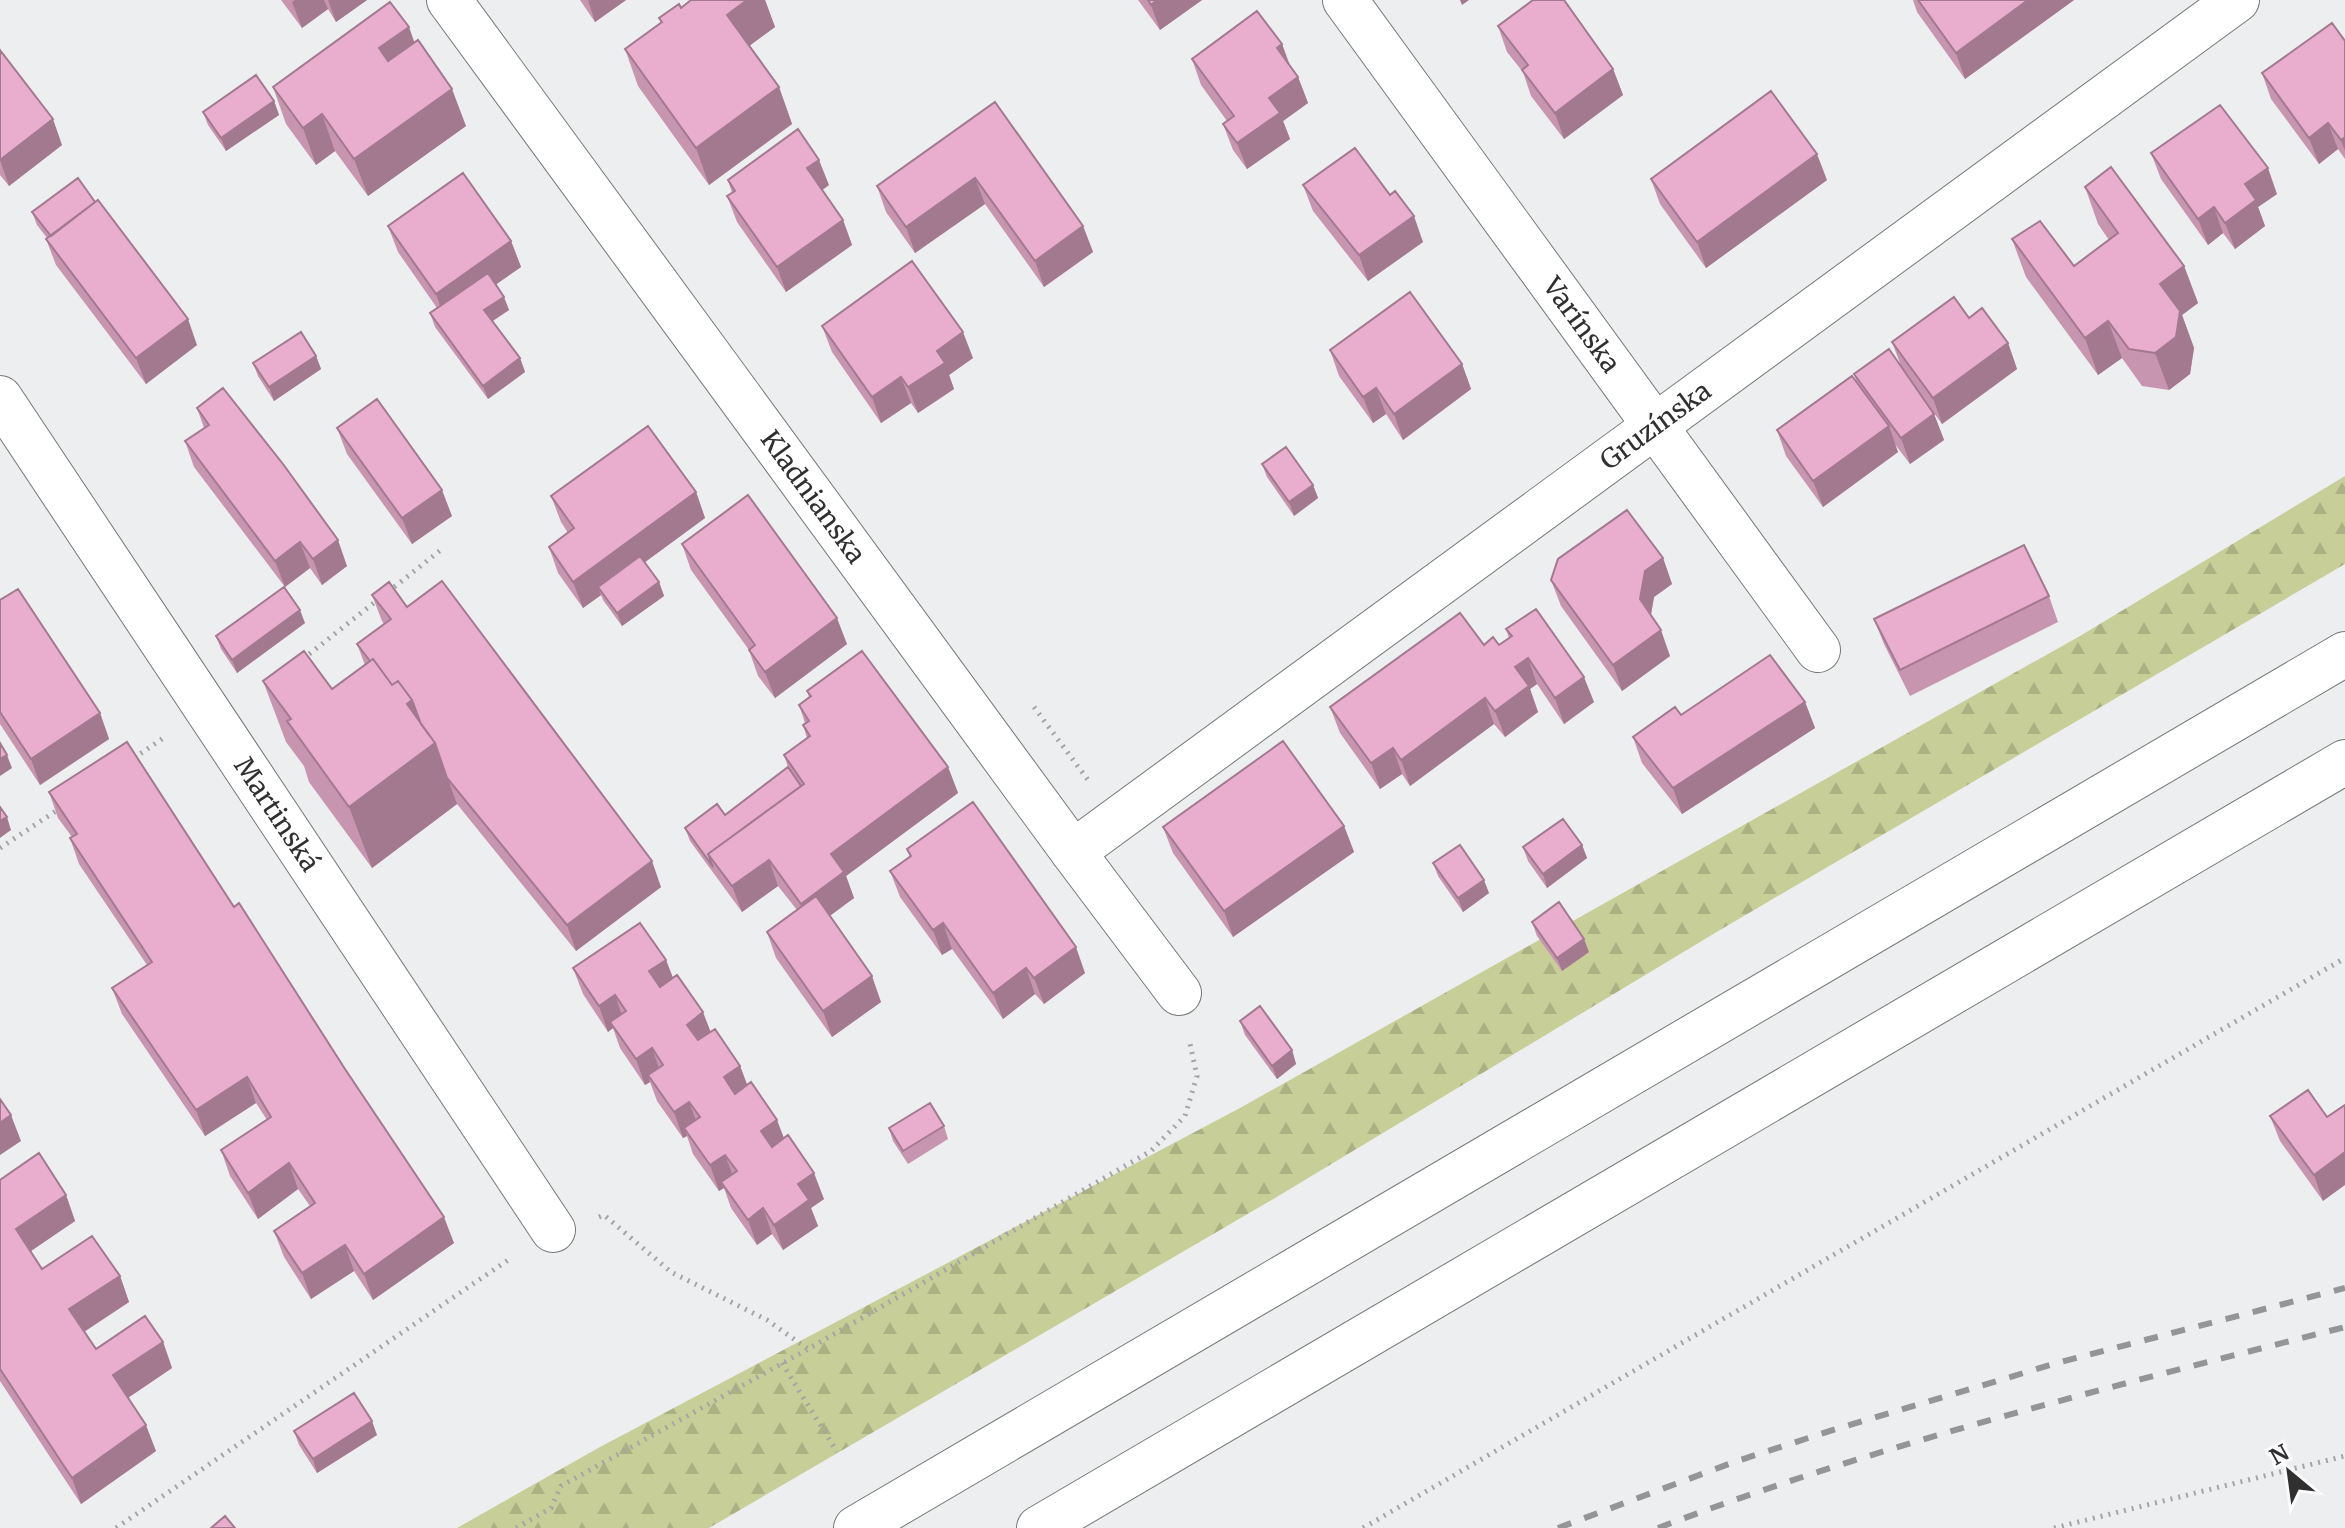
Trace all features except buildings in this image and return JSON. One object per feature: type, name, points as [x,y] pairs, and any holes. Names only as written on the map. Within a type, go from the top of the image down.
[{"type":"main road","name":"Kladnianska","points":[[449,0],[1179,993]]},
{"type":"main road","name":"Varínska","points":[[1345,0],[1818,650]]},
{"type":"main road","name":"Gruzínska","points":[[1073,852],[2237,0]]},
{"type":"main road","name":"Martinská","points":[[0,398],[553,1230]]},
{"type":"main road","points":[[856,1528],[2345,654]]},
{"type":"main road","points":[[1039,1528],[2345,762]]},
{"type":"path","points":[[292,667],[442,549]]},
{"type":"path","points":[[1026,696],[1092,786]]},
{"type":"path","points":[[131,760],[207,709]]},
{"type":"path","points":[[0,848],[66,804]]},
{"type":"path","points":[[1363,1528],[2345,958]]},
{"type":"path","points":[[516,1528],[551,1508],[561,1486],[808,1349],[1151,1151],[1185,1116],[1197,1076],[1179,993]]},
{"type":"path","points":[[116,1528],[553,1230],[604,1215],[671,1272],[767,1320],[808,1349]]},
{"type":"path","points":[[782,1363],[837,1452]]},
{"type":"path","points":[[2054,1528],[2345,1456]]},
{"type":"green space","points":[[2345,476],[2345,564],[1720,930],[1275,1198],[709,1528],[457,1528],[600,1447],[1240,1108],[2080,636]]},
{"type":"railway","points":[[1558,1528],[1734,1462],[1836,1429],[2057,1363],[2345,1288]]},
{"type":"railway","points":[[1658,1528],[1742,1497],[1912,1443],[2085,1394],[2345,1327]]}]
